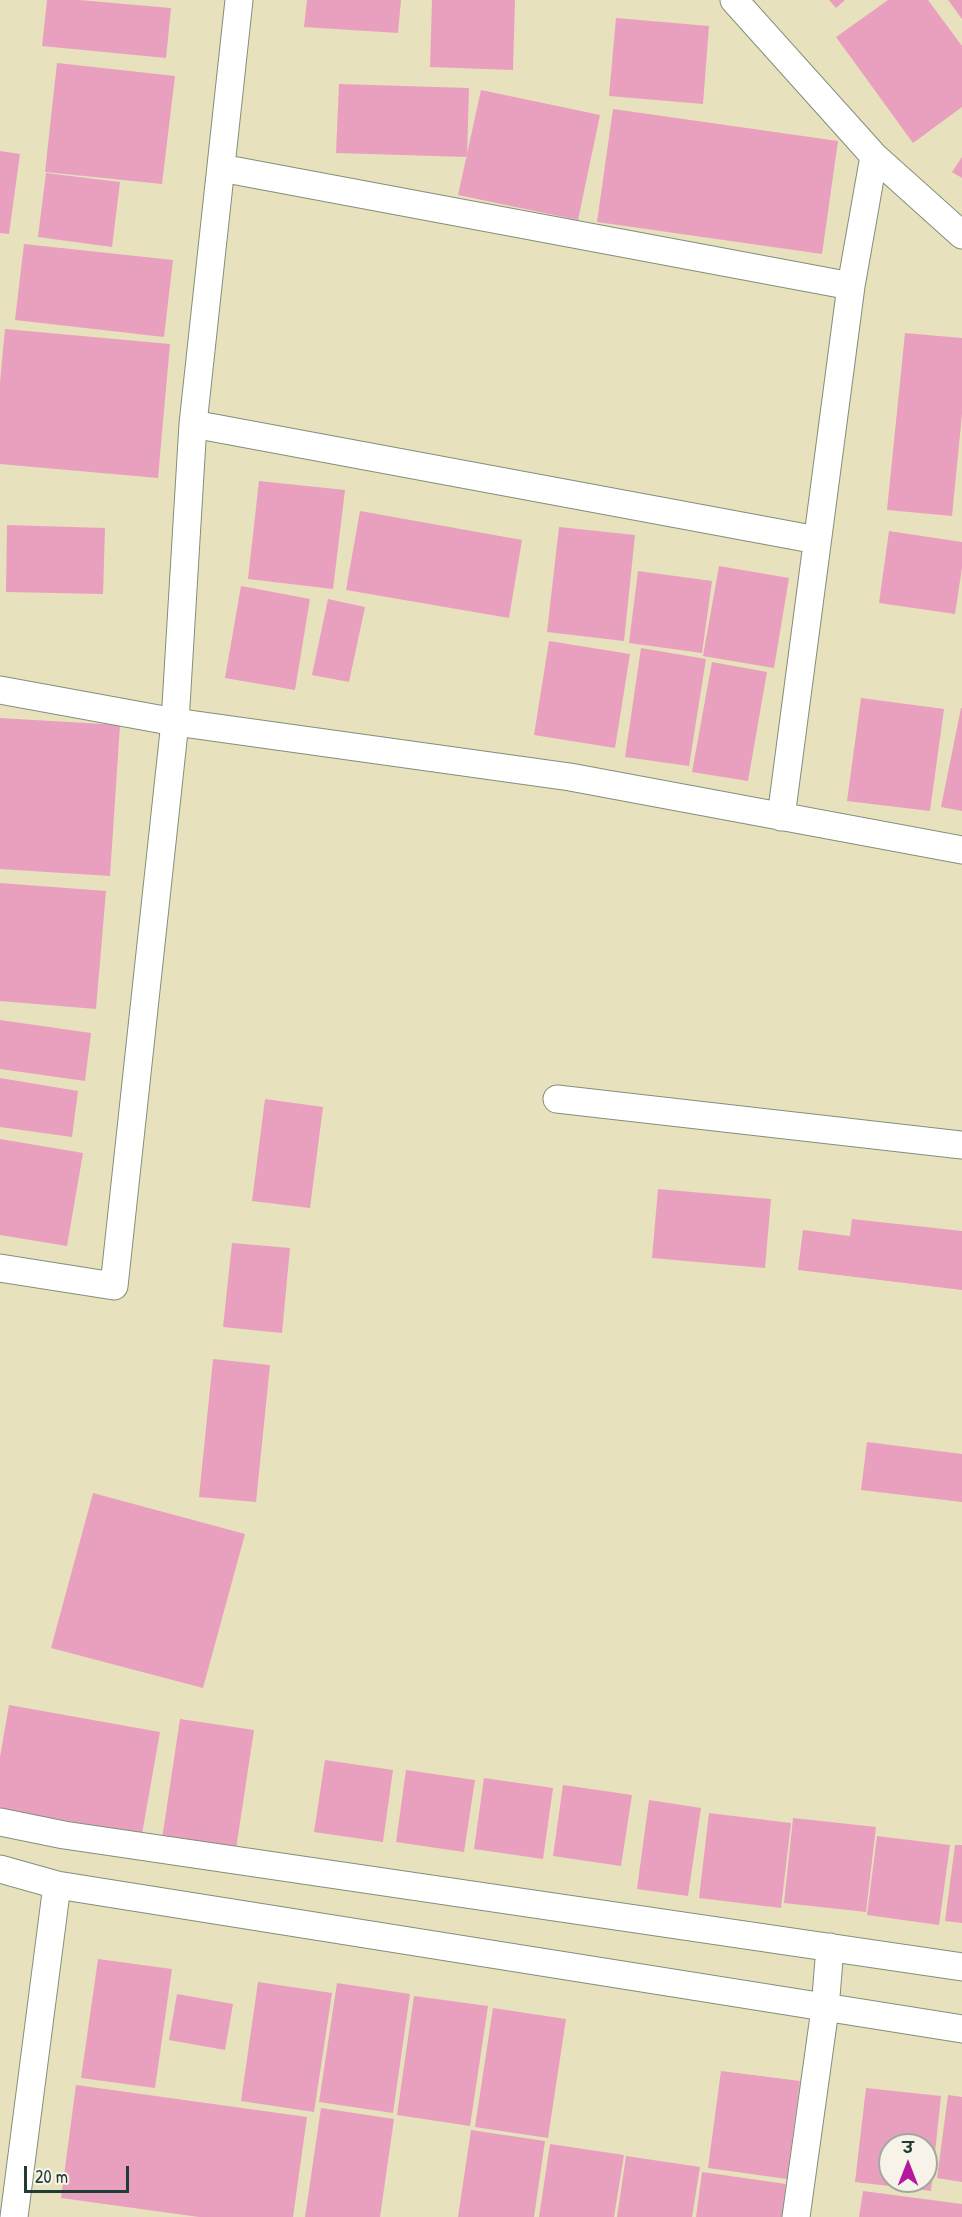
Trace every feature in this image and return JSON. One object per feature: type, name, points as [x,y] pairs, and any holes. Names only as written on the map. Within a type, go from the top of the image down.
[{"type":"street","points":[[0,1268],[114,1286],[176,722],[193,424],[239,0]]},
{"type":"street","points":[[734,0],[874,156],[962,235]]},
{"type":"street","points":[[781,817],[851,286],[874,156]]},
{"type":"street","points":[[221,168],[851,286]]},
{"type":"street","points":[[193,424],[817,540]]},
{"type":"street","points":[[0,690],[176,722],[570,777],[962,850]]},
{"type":"street","points":[[557,1099],[962,1145]]},
{"type":"street","points":[[0,1822],[64,1835],[962,1967]]},
{"type":"street","points":[[0,1869],[57,1886],[962,2029]]},
{"type":"street","points":[[14,2217],[57,1886]]},
{"type":"street","points":[[796,2217],[825,2009],[830,1947]]},
{"type":"building","points":[[47,0],[79,0],[171,8],[166,58],[42,46]]},
{"type":"building","points":[[307,0],[401,0],[398,33],[304,27]]},
{"type":"building","points":[[432,0],[515,0],[513,70],[430,67]]},
{"type":"building","points":[[829,0],[845,0],[836,8]]},
{"type":"building","points":[[888,0],[928,0],[962,46],[962,107],[913,143],[836,37]]},
{"type":"building","points":[[948,0],[962,0],[962,19]]},
{"type":"building","points":[[616,18],[709,26],[703,104],[609,96]]},
{"type":"building","points":[[57,63],[175,76],[162,184],[45,172]]},
{"type":"building","points":[[339,84],[469,88],[467,157],[336,153]]},
{"type":"building","points":[[481,90],[600,115],[578,220],[458,195]]},
{"type":"building","points":[[613,109],[838,141],[822,254],[597,222]]},
{"type":"building","points":[[0,151],[20,154],[9,234],[0,233]]},
{"type":"building","points":[[962,157],[962,178],[952,172]]},
{"type":"building","points":[[46,173],[120,182],[112,247],[38,237]]},
{"type":"building","points":[[24,244],[173,260],[164,337],[15,320]]},
{"type":"building","points":[[5,329],[170,344],[158,478],[0,464],[0,382]]},
{"type":"building","points":[[905,333],[962,338],[962,414],[952,516],[887,510]]},
{"type":"building","points":[[259,481],[345,490],[333,589],[248,579]]},
{"type":"building","points":[[360,511],[522,540],[509,618],[346,590]]},
{"type":"building","points":[[7,525],[105,528],[103,594],[6,592]]},
{"type":"building","points":[[559,527],[635,535],[624,641],[547,632]]},
{"type":"building","points":[[889,531],[962,542],[962,568],[955,614],[879,603]]},
{"type":"building","points":[[719,566],[789,578],[774,668],[703,656]]},
{"type":"building","points":[[638,571],[712,581],[702,653],[629,643]]},
{"type":"building","points":[[241,586],[310,599],[295,690],[225,678]]},
{"type":"building","points":[[328,599],[365,607],[349,682],[312,675]]},
{"type":"building","points":[[549,641],[630,654],[615,748],[534,735]]},
{"type":"building","points":[[641,648],[706,659],[689,766],[625,757]]},
{"type":"building","points":[[712,662],[767,672],[748,781],[692,772]]},
{"type":"building","points":[[861,698],[944,709],[930,811],[847,801]]},
{"type":"building","points":[[962,708],[962,811],[941,807]]},
{"type":"building","points":[[0,718],[120,725],[110,876],[0,869]]},
{"type":"building","points":[[0,883],[106,891],[96,1009],[0,1001]]},
{"type":"building","points":[[0,1020],[91,1033],[85,1081],[0,1069]]},
{"type":"building","points":[[0,1078],[78,1091],[72,1137],[0,1127]]},
{"type":"building","points":[[265,1099],[323,1107],[310,1208],[252,1201]]},
{"type":"building","points":[[0,1139],[83,1153],[67,1246],[0,1235]]},
{"type":"building","points":[[658,1189],[771,1199],[765,1268],[652,1258]]},
{"type":"building","points":[[852,1219],[962,1231],[962,1290],[798,1270],[803,1230],[850,1236]]},
{"type":"building","points":[[232,1243],[290,1248],[282,1333],[223,1327]]},
{"type":"building","points":[[213,1359],[270,1365],[256,1502],[199,1497]]},
{"type":"building","points":[[867,1442],[962,1454],[962,1502],[861,1490]]},
{"type":"building","points":[[93,1493],[245,1534],[203,1688],[51,1648]]},
{"type":"building","points":[[9,1705],[160,1732],[142,1834],[0,1809],[0,1757]]},
{"type":"building","points":[[180,1719],[254,1730],[236,1849],[162,1839]]},
{"type":"building","points":[[325,1760],[393,1770],[383,1842],[314,1832]]},
{"type":"building","points":[[406,1770],[475,1780],[464,1852],[396,1842]]},
{"type":"building","points":[[484,1778],[553,1788],[543,1859],[474,1849]]},
{"type":"building","points":[[563,1785],[632,1795],[621,1866],[553,1856]]},
{"type":"building","points":[[649,1800],[701,1808],[688,1896],[637,1889]]},
{"type":"building","points":[[709,1813],[791,1823],[781,1908],[699,1898]]},
{"type":"building","points":[[793,1818],[876,1827],[866,1912],[784,1903]]},
{"type":"building","points":[[877,1836],[950,1845],[939,1925],[867,1915]]},
{"type":"building","points":[[955,1845],[962,1845],[962,1923],[945,1921]]},
{"type":"building","points":[[98,1959],[172,1969],[155,2088],[81,2078]]},
{"type":"building","points":[[258,1982],[332,1993],[314,2112],[241,2101]]},
{"type":"building","points":[[337,1983],[410,1994],[393,2113],[319,2102]]},
{"type":"building","points":[[177,1994],[233,2004],[225,2050],[169,2040]]},
{"type":"building","points":[[414,1996],[488,2006],[470,2126],[397,2115]]},
{"type":"building","points":[[493,2008],[566,2019],[548,2138],[475,2127]]},
{"type":"building","points":[[721,2071],[800,2081],[787,2179],[708,2168]]},
{"type":"building","points":[[76,2085],[307,2117],[293,2217],[199,2217],[61,2198]]},
{"type":"building","points":[[866,2088],[941,2096],[937,2133],[878,2133],[878,2185],[855,2182]]},
{"type":"building","points":[[948,2095],[962,2097],[962,2182],[938,2178]]},
{"type":"building","points":[[321,2108],[394,2119],[380,2217],[305,2217]]},
{"type":"building","points":[[471,2130],[545,2141],[534,2217],[458,2217]]},
{"type":"building","points":[[550,2144],[624,2155],[614,2217],[539,2217]]},
{"type":"building","points":[[626,2156],[700,2167],[692,2217],[617,2217]]},
{"type":"building","points":[[702,2172],[786,2184],[782,2217],[696,2217]]},
{"type":"building","points":[[863,2191],[962,2204],[962,2217],[859,2217]]}]
